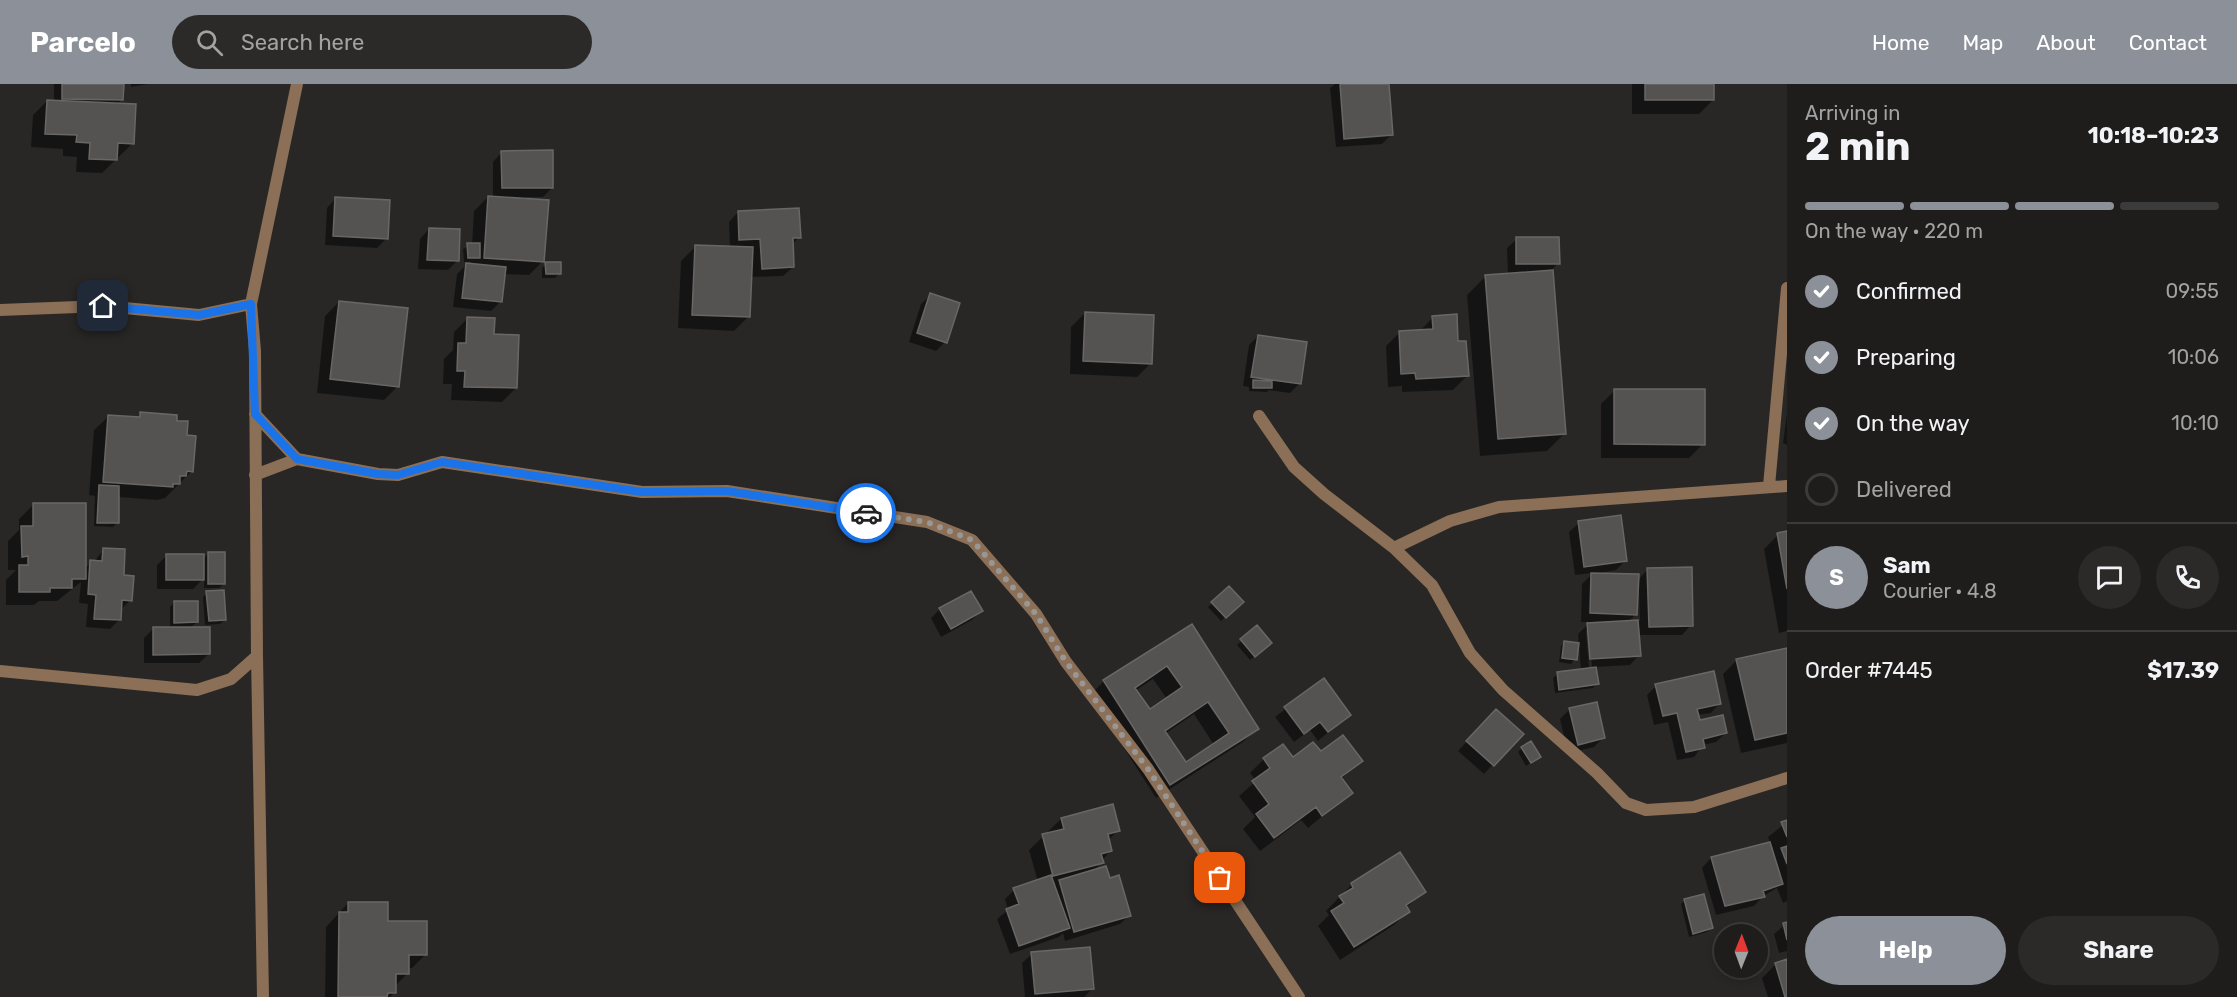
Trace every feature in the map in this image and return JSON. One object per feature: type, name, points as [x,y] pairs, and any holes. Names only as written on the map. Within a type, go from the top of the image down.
[{"type":"street","points":[[263,997],[256,656],[255,414],[251,304],[297,84]]},
{"type":"street","points":[[1769,486],[1787,288]]},
{"type":"street","points":[[0,310],[103,306],[199,315],[251,304]]},
{"type":"street","points":[[255,414],[297,459]]},
{"type":"street","points":[[1259,416],[1294,467],[1324,494],[1394,548],[1432,585],[1470,653],[1503,690],[1588,765],[1626,803],[1646,810],[1694,807],[1787,778]]},
{"type":"street","points":[[255,475],[297,459],[378,474],[398,475],[442,462],[642,492],[727,491],[927,522],[972,540],[1036,614],[1066,662],[1148,769],[1299,997]]},
{"type":"street","points":[[1394,548],[1450,521],[1499,507],[1787,486]]},
{"type":"street","points":[[0,671],[197,690],[231,679],[256,656]]},
{"type":"building","points":[[62,84],[124,84],[123,100],[62,99]]},
{"type":"building","points":[[1340,84],[1389,84],[1393,135],[1344,139]]},
{"type":"building","points":[[1645,84],[1714,84],[1714,100],[1645,100]]},
{"type":"building","points":[[47,100],[136,104],[134,144],[118,143],[117,160],[89,159],[90,143],[76,142],[77,135],[45,134]]},
{"type":"building","points":[[553,150],[553,188],[502,188],[501,151]]},
{"type":"building","points":[[488,196],[549,200],[544,262],[484,258]]},
{"type":"building","points":[[335,197],[390,200],[388,239],[333,236]]},
{"type":"building","points":[[799,208],[801,238],[793,238],[794,267],[762,269],[760,239],[739,240],[738,211]]},
{"type":"building","points":[[429,228],[460,229],[459,261],[427,260]]},
{"type":"building","points":[[1516,237],[1559,237],[1560,264],[1516,264]]},
{"type":"building","points":[[467,243],[480,243],[480,258],[468,258]]},
{"type":"building","points":[[695,245],[753,247],[750,317],[692,315]]},
{"type":"building","points":[[545,262],[561,262],[561,274],[546,274]]},
{"type":"building","points":[[466,263],[506,267],[502,302],[462,298]]},
{"type":"building","points":[[1553,270],[1566,434],[1498,439],[1485,275]]},
{"type":"building","points":[[930,293],[960,303],[947,343],[917,333]]},
{"type":"building","points":[[339,301],[408,308],[399,387],[330,379]]},
{"type":"building","points":[[1085,312],[1154,315],[1152,364],[1083,361]]},
{"type":"building","points":[[1457,314],[1458,341],[1466,341],[1469,376],[1416,379],[1415,373],[1401,374],[1399,331],[1433,329],[1432,316]]},
{"type":"building","points":[[467,317],[495,318],[494,334],[519,335],[517,388],[464,387],[465,371],[457,371],[458,343],[466,343]]},
{"type":"building","points":[[1258,335],[1307,342],[1301,384],[1251,377]]},
{"type":"building","points":[[1253,380],[1272,381],[1272,388],[1253,388]]},
{"type":"building","points":[[1614,389],[1705,389],[1705,445],[1614,444]]},
{"type":"building","points":[[140,412],[177,415],[177,421],[188,421],[187,435],[196,436],[193,472],[187,471],[186,476],[180,476],[180,484],[173,484],[173,487],[103,482],[108,415],[140,417]]},
{"type":"building","points":[[99,485],[119,486],[119,523],[97,523]]},
{"type":"building","points":[[33,503],[86,503],[86,579],[72,579],[72,588],[50,588],[50,592],[19,592],[19,565],[28,565],[28,556],[22,557],[21,526],[33,526]]},
{"type":"building","points":[[1621,515],[1627,561],[1584,567],[1578,521]]},
{"type":"building","points":[[1787,531],[1787,589],[1777,533]]},
{"type":"building","points":[[103,548],[125,549],[124,575],[134,576],[132,601],[122,600],[121,620],[94,619],[96,595],[88,594],[90,560],[102,561]]},
{"type":"building","points":[[208,552],[225,552],[225,584],[208,584]]},
{"type":"building","points":[[166,554],[204,554],[204,580],[166,580]]},
{"type":"building","points":[[1692,567],[1693,626],[1649,627],[1647,568]]},
{"type":"building","points":[[1591,573],[1639,574],[1637,615],[1590,613]]},
{"type":"building","points":[[1229,586],[1244,602],[1226,618],[1211,602]]},
{"type":"building","points":[[224,590],[226,620],[209,621],[206,591]]},
{"type":"building","points":[[971,591],[983,611],[951,629],[939,608]]},
{"type":"building","points":[[174,601],[198,601],[198,622],[174,623]]},
{"type":"building","points":[[1638,620],[1641,656],[1590,659],[1587,623]]},
{"type":"building","points":[[1192,624],[1259,729],[1170,785],[1103,680]],"holes":[[[1167,666],[1182,687],[1150,709],[1135,688]],[[1208,702],[1229,733],[1186,762],[1165,731]]]},
{"type":"building","points":[[1257,625],[1272,643],[1255,657],[1240,639]]},
{"type":"building","points":[[153,627],[210,627],[210,654],[153,655]]},
{"type":"building","points":[[1564,641],[1579,643],[1577,660],[1562,658]]},
{"type":"building","points":[[1787,648],[1787,733],[1755,740],[1736,659]]},
{"type":"building","points":[[1596,667],[1599,684],[1559,690],[1557,672]]},
{"type":"building","points":[[1714,671],[1721,704],[1697,709],[1700,720],[1723,715],[1727,733],[1703,739],[1705,748],[1686,752],[1677,713],[1663,716],[1655,684]]},
{"type":"building","points":[[1324,678],[1351,715],[1328,732],[1320,722],[1304,734],[1284,707]]},
{"type":"building","points":[[1597,702],[1605,738],[1578,745],[1569,708]]},
{"type":"building","points":[[1496,709],[1524,734],[1494,766],[1466,741]]},
{"type":"building","points":[[1343,735],[1363,761],[1341,777],[1353,793],[1322,816],[1316,807],[1274,838],[1256,814],[1269,804],[1252,781],[1270,768],[1263,758],[1283,744],[1293,757],[1313,742],[1321,751]]},
{"type":"building","points":[[1531,741],[1541,757],[1531,763],[1521,747]]},
{"type":"building","points":[[1113,804],[1120,831],[1108,834],[1112,851],[1101,854],[1104,863],[1053,876],[1042,834],[1064,829],[1061,818]]},
{"type":"building","points":[[1787,820],[1787,837],[1781,822]]},
{"type":"building","points":[[1770,842],[1783,884],[1763,891],[1765,897],[1725,906],[1711,857]]},
{"type":"building","points":[[1787,846],[1787,864],[1781,848]]},
{"type":"building","points":[[1400,852],[1426,892],[1406,905],[1410,912],[1354,947],[1331,911],[1344,903],[1339,896],[1353,888],[1351,883]]},
{"type":"building","points":[[1106,866],[1110,878],[1119,875],[1131,916],[1074,932],[1059,880]]},
{"type":"building","points":[[1051,875],[1070,928],[1019,946],[1006,909],[1019,904],[1013,888]]},
{"type":"building","points":[[1704,894],[1713,928],[1693,934],[1684,899]]},
{"type":"building","points":[[348,902],[388,902],[388,921],[427,921],[427,955],[409,955],[409,974],[396,974],[396,993],[388,993],[387,997],[338,997],[339,912],[348,912]]},
{"type":"building","points":[[1787,922],[1787,940],[1783,923]]},
{"type":"building","points":[[1090,947],[1094,989],[1035,994],[1031,952]]},
{"type":"building","points":[[1787,959],[1787,997],[1785,997],[1775,963]]},
{"type":"way so far","points":[[866,513],[927,522],[972,540],[1036,614],[1066,662],[1148,769],[1220,878]]},
{"type":"route","points":[[103,306],[199,315],[251,304],[255,351],[255,414],[297,459],[310,459],[378,474],[398,475],[421,466],[442,462],[576,480],[642,492],[727,491],[866,513]]}]
